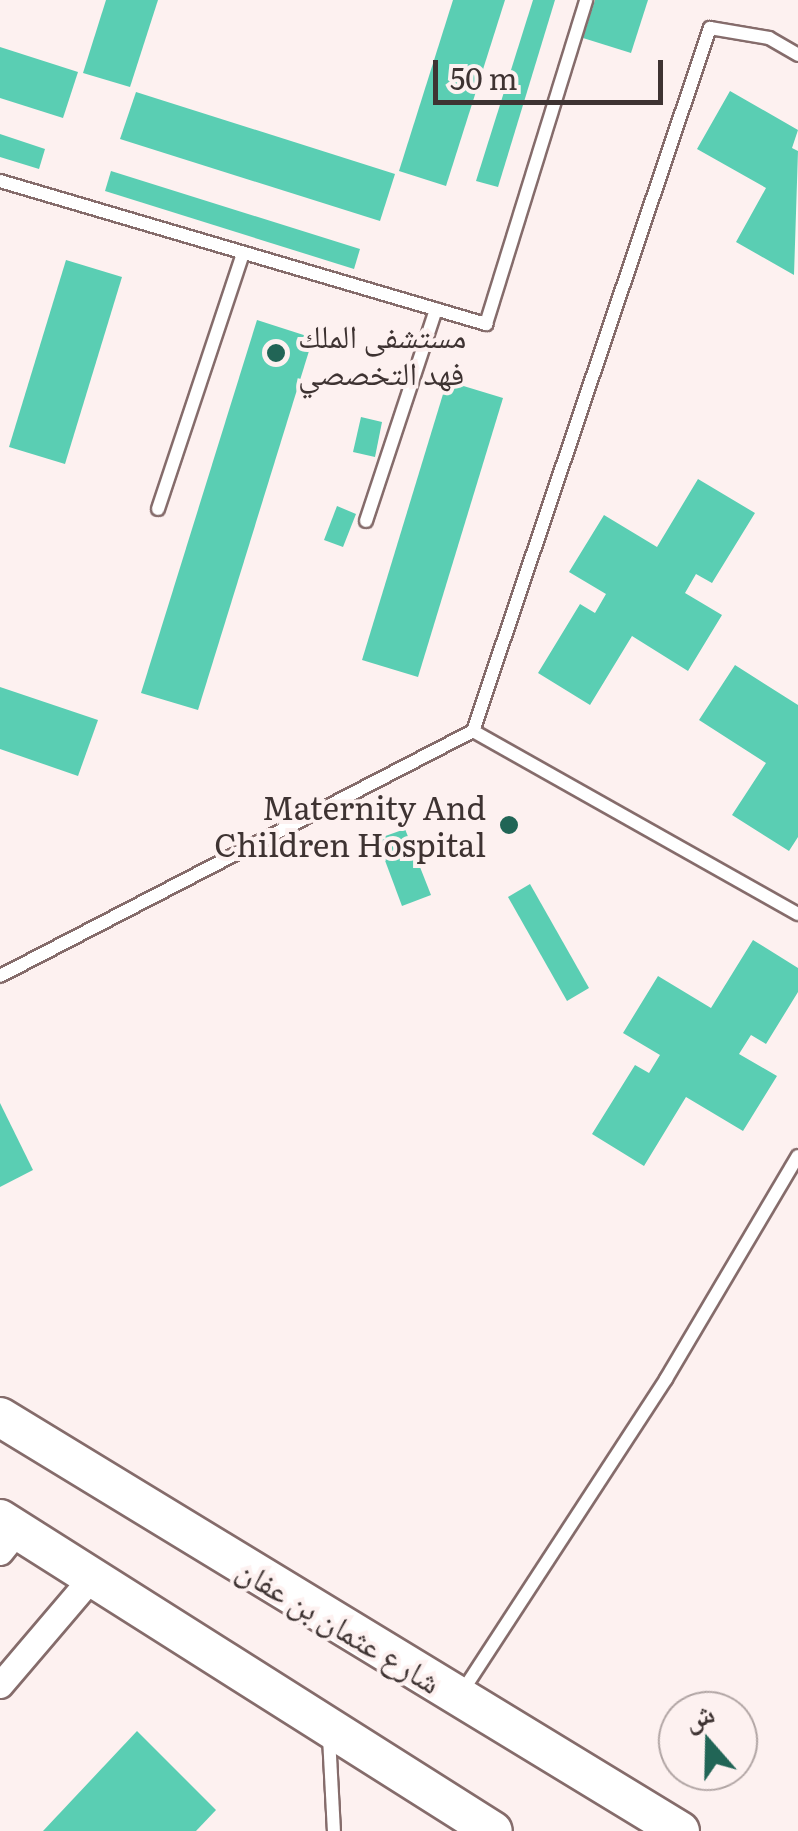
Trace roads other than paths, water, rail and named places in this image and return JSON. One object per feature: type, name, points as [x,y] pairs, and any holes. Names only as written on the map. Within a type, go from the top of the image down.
[{"type":"main road","name":"شارع عثمان بن عفان","points":[[0,1417],[680,1831]]},
{"type":"main road","points":[[6,1534],[92,1577],[492,1831]]},
{"type":"street","points":[[0,1684],[92,1577]]},
{"type":"lane","points":[[0,182],[486,324],[586,0]]},
{"type":"lane","points":[[0,976],[472,731],[710,28],[769,38],[798,56]]},
{"type":"lane","points":[[158,509],[243,253]]},
{"type":"lane","points":[[366,521],[436,310]]},
{"type":"lane","points":[[472,731],[798,914]]},
{"type":"lane","points":[[459,1697],[666,1379],[798,1156]]},
{"type":"lane","points":[[329,1729],[334,1831]]},
{"type":"place","name":"مستشفى الملك فهد التخصصي","points":[[276,353]]},
{"type":"place","name":"Maternity And Children Hospital","points":[[509,825]]}]
